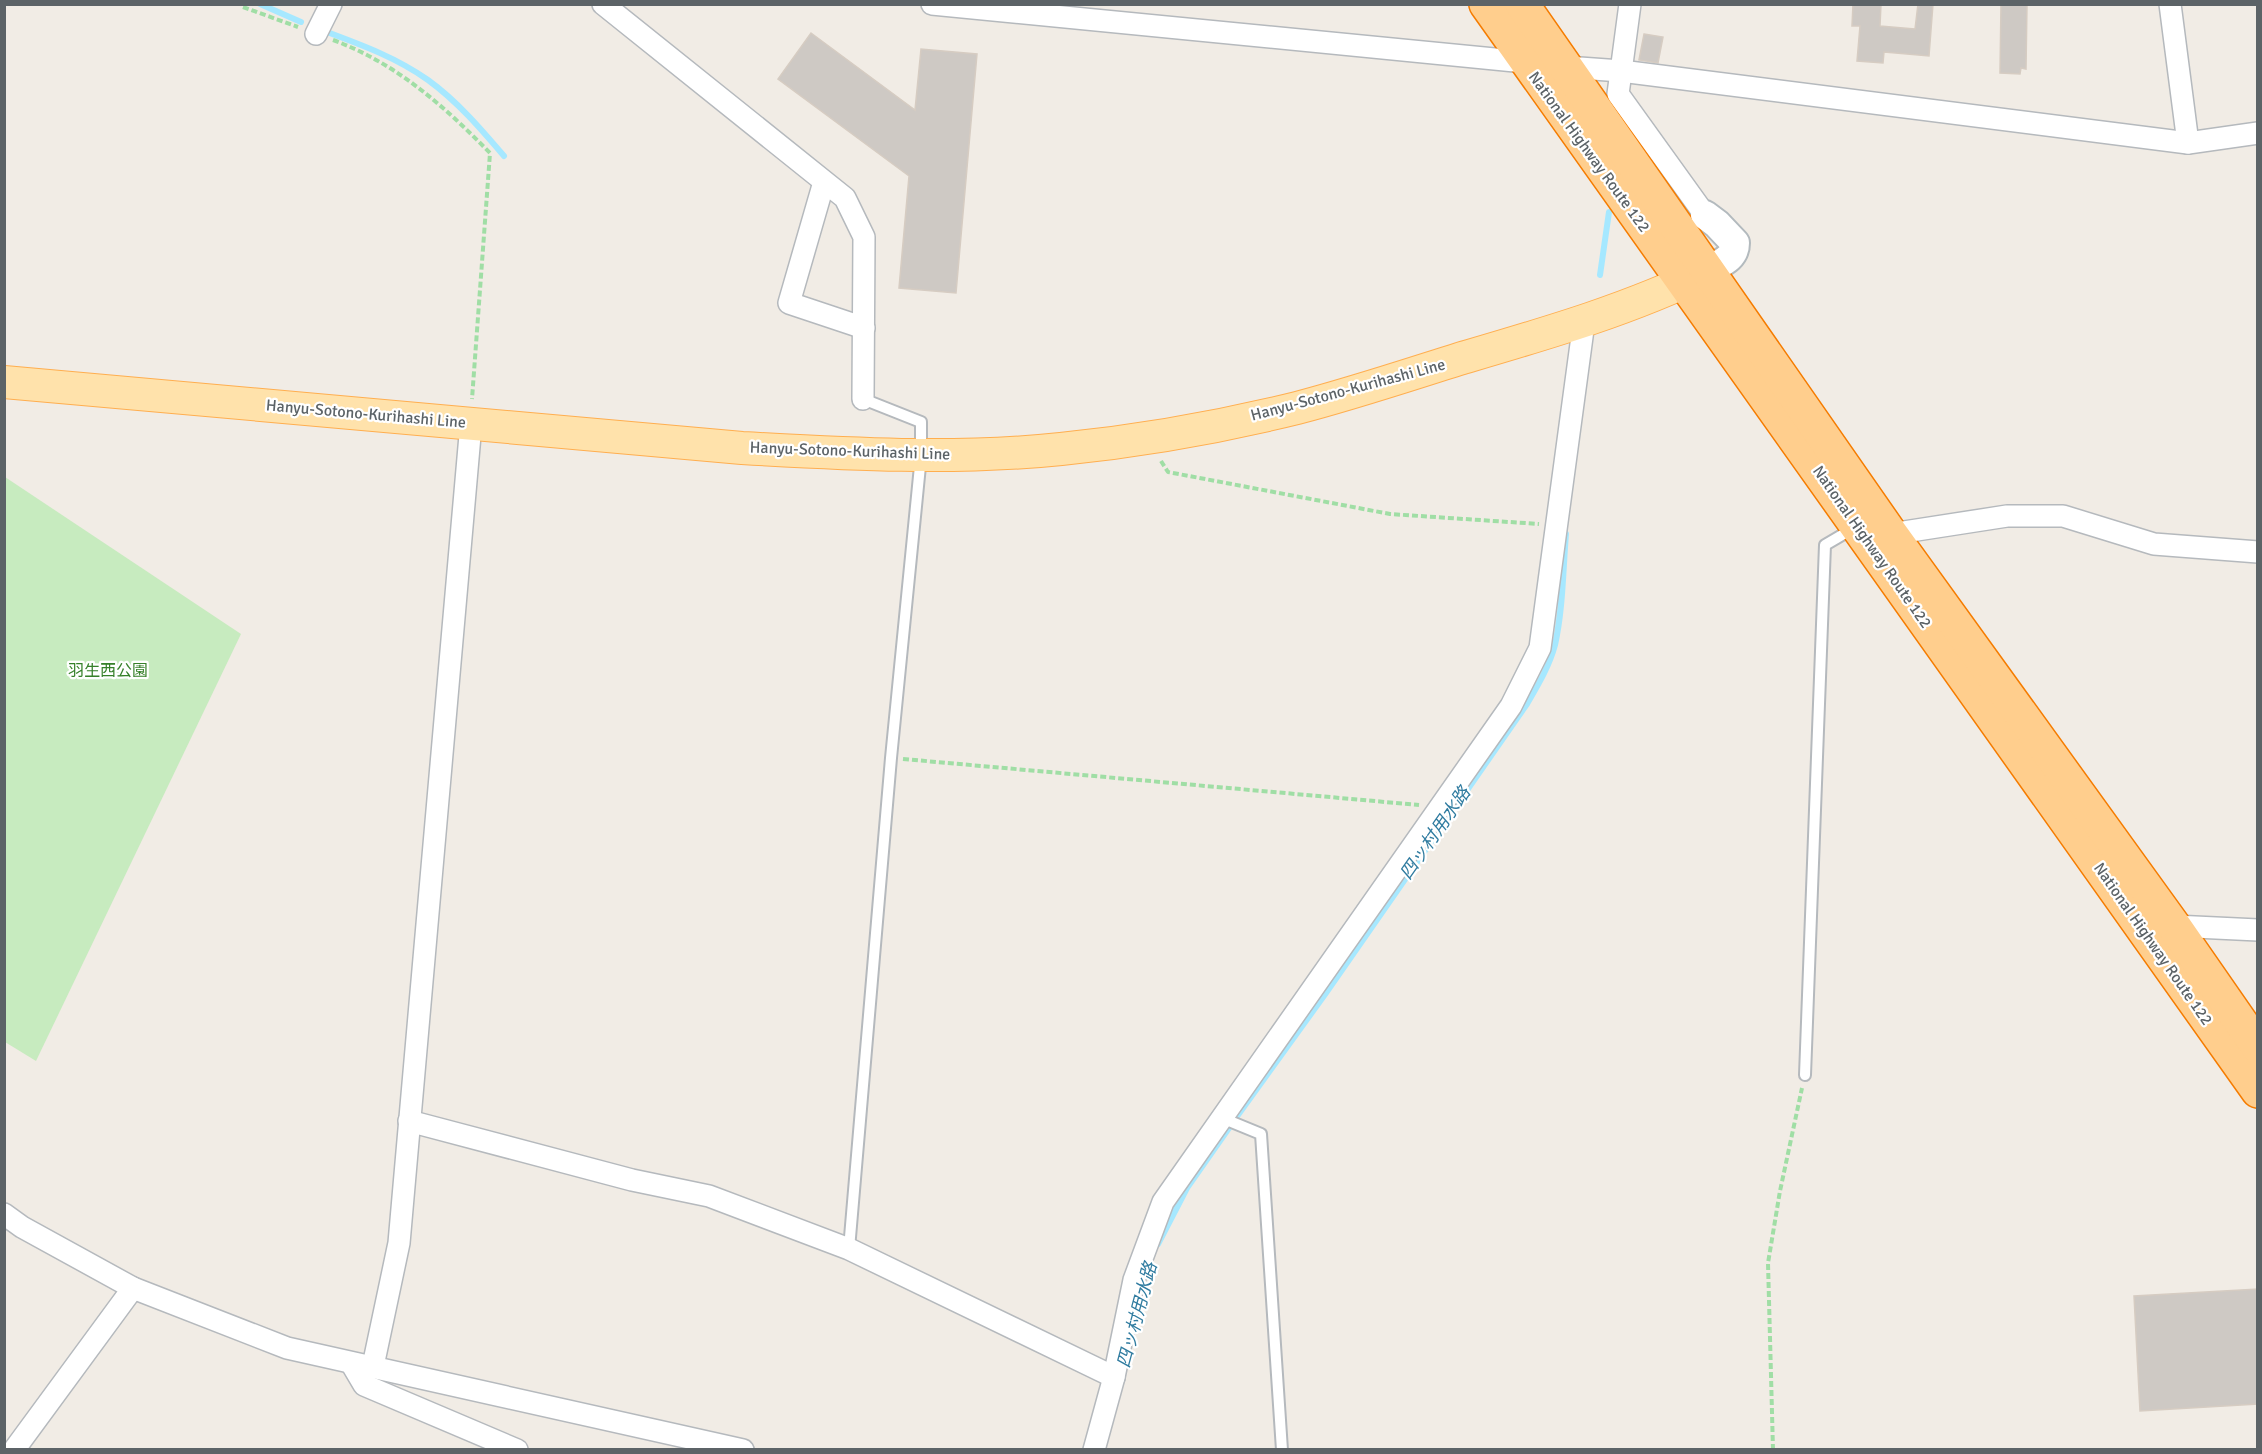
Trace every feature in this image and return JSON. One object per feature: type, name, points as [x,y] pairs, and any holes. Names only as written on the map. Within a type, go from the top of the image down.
[{"type":"highway","name":"National Highway Route 122","points":[[1486,4],[1525,62],[1696,276],[1891,534],[2174,926],[2258,1047]]},
{"type":"highway","name":"National Highway Route 122","points":[[1522,4],[1566,67],[1696,276],[1857,526],[2258,1090]]},
{"type":"main road","name":"Hanyu-Sotono-Kurihashi Line","points":[[4,382],[471,424],[831,453],[921,456],[1060,450],[1145,438],[1297,408],[1584,322],[1696,276]]},
{"type":"street","points":[[316,34],[331,4]]},
{"type":"street","points":[[603,4],[845,198],[864,237],[863,399]]},
{"type":"street","points":[[932,4],[1525,62]]},
{"type":"street","points":[[1630,4],[1618,94],[1705,215],[1718,224],[1735,243],[1735,249],[1728,258],[1696,276]]},
{"type":"street","points":[[2170,4],[2188,143]]},
{"type":"street","points":[[1566,67],[1621,71],[2188,143],[2258,133]]},
{"type":"street","points":[[824,182],[789,303],[864,328]]},
{"type":"street","points":[[1094,1449],[1114,1377],[1134,1280],[1163,1202],[1511,706],[1540,648],[1584,322]]},
{"type":"street","points":[[373,1365],[399,1243],[471,424]]},
{"type":"street","points":[[1891,534],[2007,516],[2063,516],[2154,543],[2258,552]]},
{"type":"street","points":[[2174,926],[2258,930]]},
{"type":"street","points":[[409,1121],[633,1180],[709,1196],[849,1249],[1114,1377]]},
{"type":"street","points":[[4,1214],[22,1227],[133,1288],[287,1348],[351,1363],[373,1365],[743,1449]]},
{"type":"street","points":[[15,1449],[133,1288]]},
{"type":"street","points":[[351,1363],[364,1385],[517,1449]]},
{"type":"lane","points":[[849,1249],[891,758],[921,456],[921,422],[863,399]]},
{"type":"lane","points":[[1805,1075],[1826,545],[1857,526]]},
{"type":"lane","points":[[1222,1118],[1261,1134],[1282,1449]]},
{"type":"path","points":[[243,7],[361,50],[417,85],[452,114],[490,153],[471,424]]},
{"type":"path","points":[[1145,438],[1168,472],[1390,514],[1558,526]]},
{"type":"path","points":[[891,758],[1440,807]]},
{"type":"path","points":[[1773,1449],[1768,1263],[1780,1191],[1805,1075]]},
{"type":"green space","name":"羽生西公園","points":[[5,477],[241,634],[36,1061],[5,1042]]},
{"type":"building","points":[[1853,4],[1881,4],[1880,26],[1915,29],[1918,4],[1933,4],[1929,56],[1884,52],[1883,63],[1857,61],[1860,26],[1852,26]]},
{"type":"building","points":[[2001,4],[2027,4],[2026,69],[2021,68],[2020,74],[2000,73]]},
{"type":"building","points":[[811,33],[915,110],[921,49],[977,54],[956,293],[899,288],[909,176],[778,79]]},
{"type":"building","points":[[1644,34],[1663,37],[1658,63],[1639,60]]},
{"type":"building","points":[[2258,1289],[2258,1404],[2140,1411],[2134,1296]]},
{"type":"waterway","points":[[260,4],[301,22]]},
{"type":"waterway","points":[[327,32],[392,59],[428,80],[459,106],[504,156]]},
{"type":"waterway","name":"四ッ村用水路","points":[[1600,275],[1609,212]]},
{"type":"waterway","name":"四ッ村用水路","points":[[1238,1115],[1326,993],[1535,690],[1553,653],[1558,631],[1566,534]]},
{"type":"waterway","name":"四ッ村用水路","points":[[1158,1244],[1187,1188],[1229,1128]]}]
